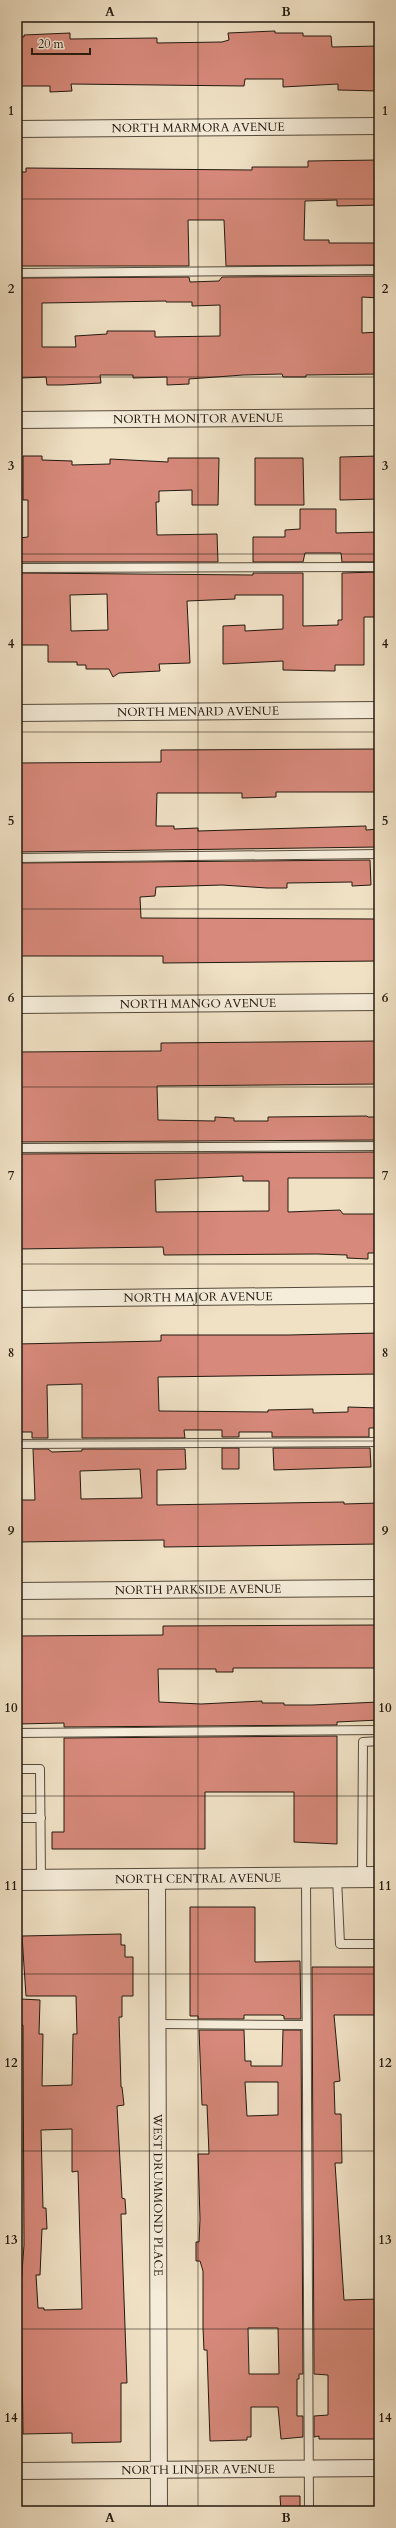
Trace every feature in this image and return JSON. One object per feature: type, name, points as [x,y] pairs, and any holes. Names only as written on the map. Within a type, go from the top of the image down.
[{"type":"street","name":"NORTH MARMORA AVENUE","points":[[17,129],[379,126]]},
{"type":"street","name":"NORTH MONITOR AVENUE","points":[[17,420],[379,417]]},
{"type":"street","name":"NORTH MENARD AVENUE","points":[[17,713],[379,710]]},
{"type":"street","name":"NORTH MANGO AVENUE","points":[[17,1005],[379,1002]]},
{"type":"street","name":"NORTH MAJOR AVENUE","points":[[17,1299],[379,1296]]},
{"type":"street","name":"NORTH PARKSIDE AVENUE","points":[[17,1591],[379,1588]]},
{"type":"street","name":"NORTH CENTRAL AVENUE","points":[[17,1880],[371,1877]]},
{"type":"street","name":"WEST DRUMMOND PLACE","points":[[157,1879],[159,2511]]},
{"type":"street","name":"NORTH LINDER AVENUE","points":[[17,2471],[379,2468]]},
{"type":"lane","points":[[17,273],[379,270]]},
{"type":"lane","points":[[17,568],[379,567]]},
{"type":"lane","points":[[17,858],[379,854]]},
{"type":"lane","points":[[17,1148],[379,1146]]},
{"type":"lane","points":[[17,1444],[379,1442]]},
{"type":"lane","points":[[362,1730],[371,1877]]},
{"type":"lane","points":[[17,1734],[379,1730]]},
{"type":"lane","points":[[363,1742],[379,1742]]},
{"type":"lane","points":[[17,1769],[40,1769],[41,1880]]},
{"type":"lane","points":[[17,1818],[41,1818]]},
{"type":"lane","points":[[306,1877],[309,2511]]},
{"type":"lane","points":[[337,1877],[340,1944],[379,1944]]},
{"type":"lane","points":[[158,2024],[306,2025]]},
{"type":"lane","points":[[17,2424],[17,2511]]},
{"type":"building","points":[[275,31],[275,33],[303,33],[303,36],[331,36],[332,47],[379,46],[379,91],[338,90],[338,84],[283,87],[283,79],[245,79],[244,86],[71,84],[72,91],[50,92],[50,86],[19,86],[19,37],[24,37],[24,35],[70,33],[70,39],[157,38],[157,43],[222,42],[229,40],[228,33]]},
{"type":"building","points":[[379,160],[379,205],[337,206],[337,200],[305,201],[304,240],[329,240],[329,243],[379,243],[379,265],[226,266],[224,220],[188,220],[189,266],[17,266],[17,172],[26,172],[26,168],[252,170],[252,167],[308,167],[308,161]]},
{"type":"building","points":[[379,276],[379,298],[362,297],[362,333],[379,332],[379,374],[306,375],[306,377],[283,377],[282,374],[243,375],[189,379],[189,384],[167,385],[167,377],[133,378],[133,375],[100,375],[101,383],[62,385],[47,385],[46,377],[21,378],[20,278],[189,277],[190,282],[219,281],[222,277]],"holes":[[[192,302],[192,306],[220,305],[220,336],[155,337],[155,331],[107,331],[107,334],[75,336],[76,347],[42,347],[42,303]]]},
{"type":"building","points":[[23,456],[42,456],[42,460],[72,461],[72,465],[110,464],[110,459],[168,462],[168,458],[219,458],[218,505],[192,505],[192,490],[159,491],[159,502],[156,502],[157,535],[217,534],[218,562],[20,562],[19,538],[28,537],[28,500],[23,500]]},
{"type":"building","points":[[379,456],[379,499],[340,500],[340,457]]},
{"type":"building","points":[[255,458],[303,458],[304,505],[255,505]]},
{"type":"building","points":[[300,509],[336,509],[336,533],[379,532],[379,562],[342,562],[341,553],[305,553],[303,562],[253,562],[253,537],[285,537],[285,530],[300,529]]},
{"type":"building","points":[[379,572],[379,617],[364,617],[364,665],[335,665],[335,671],[283,670],[283,661],[223,664],[223,626],[245,625],[245,631],[283,629],[283,595],[235,595],[235,599],[187,601],[190,663],[159,664],[160,671],[119,673],[113,677],[109,669],[86,669],[86,665],[77,665],[77,662],[48,662],[48,645],[19,645],[20,573],[253,575],[253,573],[303,573],[303,626],[338,625],[338,620],[342,620],[342,573]],"holes":[[[107,594],[108,630],[71,631],[70,595]]]},
{"type":"building","points":[[379,749],[379,792],[276,792],[276,797],[242,798],[242,793],[157,793],[156,826],[174,826],[174,829],[198,828],[198,831],[366,826],[366,830],[379,829],[379,847],[17,852],[17,763],[161,762],[161,750]]},
{"type":"building","points":[[370,860],[371,885],[352,886],[352,882],[287,883],[287,888],[222,885],[156,887],[155,896],[140,897],[141,918],[379,919],[379,961],[163,963],[163,956],[17,956],[17,863]]},
{"type":"building","points":[[379,1041],[379,1084],[157,1086],[158,1120],[215,1121],[215,1117],[234,1118],[234,1121],[268,1121],[268,1117],[379,1117],[379,1140],[17,1142],[17,1052],[161,1051],[161,1043]]},
{"type":"building","points":[[379,1152],[379,1178],[288,1178],[288,1212],[340,1210],[343,1214],[379,1214],[379,1253],[368,1253],[368,1259],[347,1258],[347,1255],[317,1254],[164,1255],[163,1247],[17,1249],[17,1154]],"holes":[[[243,1176],[243,1181],[269,1181],[269,1211],[156,1212],[155,1180]]]},
{"type":"building","points":[[379,1333],[379,1374],[158,1377],[159,1411],[268,1412],[268,1410],[313,1409],[313,1413],[348,1412],[348,1407],[379,1408],[379,1428],[369,1428],[369,1437],[272,1437],[272,1432],[239,1432],[239,1437],[222,1437],[222,1430],[184,1430],[185,1438],[82,1438],[82,1384],[47,1385],[48,1438],[32,1438],[32,1432],[17,1432],[17,1344],[161,1341],[161,1335]]},
{"type":"building","points":[[222,1448],[239,1448],[239,1469],[222,1469]]},
{"type":"building","points":[[273,1448],[370,1448],[371,1467],[274,1470]]},
{"type":"building","points":[[33,1449],[48,1449],[52,1452],[82,1451],[82,1449],[185,1449],[186,1469],[157,1470],[157,1505],[344,1502],[344,1504],[379,1503],[379,1544],[164,1547],[164,1540],[17,1542],[17,1500],[35,1500]],"holes":[[[140,1469],[142,1498],[81,1499],[80,1471]]]},
{"type":"building","points":[[379,1625],[379,1668],[233,1668],[233,1672],[216,1672],[216,1669],[158,1669],[159,1702],[201,1704],[262,1701],[262,1703],[284,1703],[284,1705],[312,1705],[379,1702],[379,1720],[337,1722],[337,1725],[64,1727],[64,1723],[17,1724],[17,1636],[163,1635],[163,1626]]},
{"type":"building","points":[[337,1736],[337,1844],[294,1842],[294,1792],[205,1792],[205,1849],[52,1849],[52,1832],[64,1832],[64,1738]]},
{"type":"building","points":[[190,1907],[255,1907],[255,1962],[300,1961],[301,2019],[284,2019],[284,2016],[281,2015],[244,2015],[244,2019],[198,2019],[198,2016],[190,2016]]},
{"type":"building","points":[[121,1934],[121,1945],[125,1945],[125,1957],[133,1957],[133,1996],[122,1996],[122,2017],[119,2017],[121,2087],[124,2105],[117,2106],[122,2198],[125,2199],[126,2214],[121,2214],[127,2383],[121,2383],[121,2442],[72,2443],[72,2433],[23,2434],[21,2286],[24,2245],[23,2025],[21,2025],[21,1999],[40,2000],[39,2034],[43,2034],[42,2086],[72,2085],[73,2034],[77,2034],[76,1996],[26,1996],[22,1936]],"holes":[[[72,2129],[72,2172],[78,2171],[82,2309],[44,2310],[44,2308],[38,2308],[36,2275],[40,2275],[42,2229],[47,2229],[46,2208],[43,2208],[41,2130]]]},
{"type":"building","points":[[312,1967],[379,1967],[379,2015],[334,2015],[340,2081],[334,2082],[335,2114],[341,2114],[342,2163],[335,2163],[344,2300],[379,2299],[379,2439],[319,2439],[319,2436],[314,2437],[314,2416],[328,2415],[328,2375],[314,2374]]},
{"type":"building","points":[[199,2030],[244,2030],[245,2061],[251,2061],[251,2066],[282,2066],[283,2030],[301,2030],[303,2374],[299,2374],[299,2379],[297,2379],[297,2416],[303,2416],[303,2437],[281,2439],[278,2407],[251,2407],[251,2437],[247,2437],[247,2440],[210,2441],[207,2350],[204,2350],[203,2328],[203,2271],[200,2261],[196,2261],[196,2242],[199,2242],[200,2219],[198,2154],[209,2154],[207,2105],[202,2105]],"holes":[[[245,2082],[278,2082],[278,2115],[247,2116]],[[248,2328],[278,2328],[279,2374],[249,2374]]]},
{"type":"building","points":[[280,2496],[300,2496],[300,2511],[281,2511]]}]
